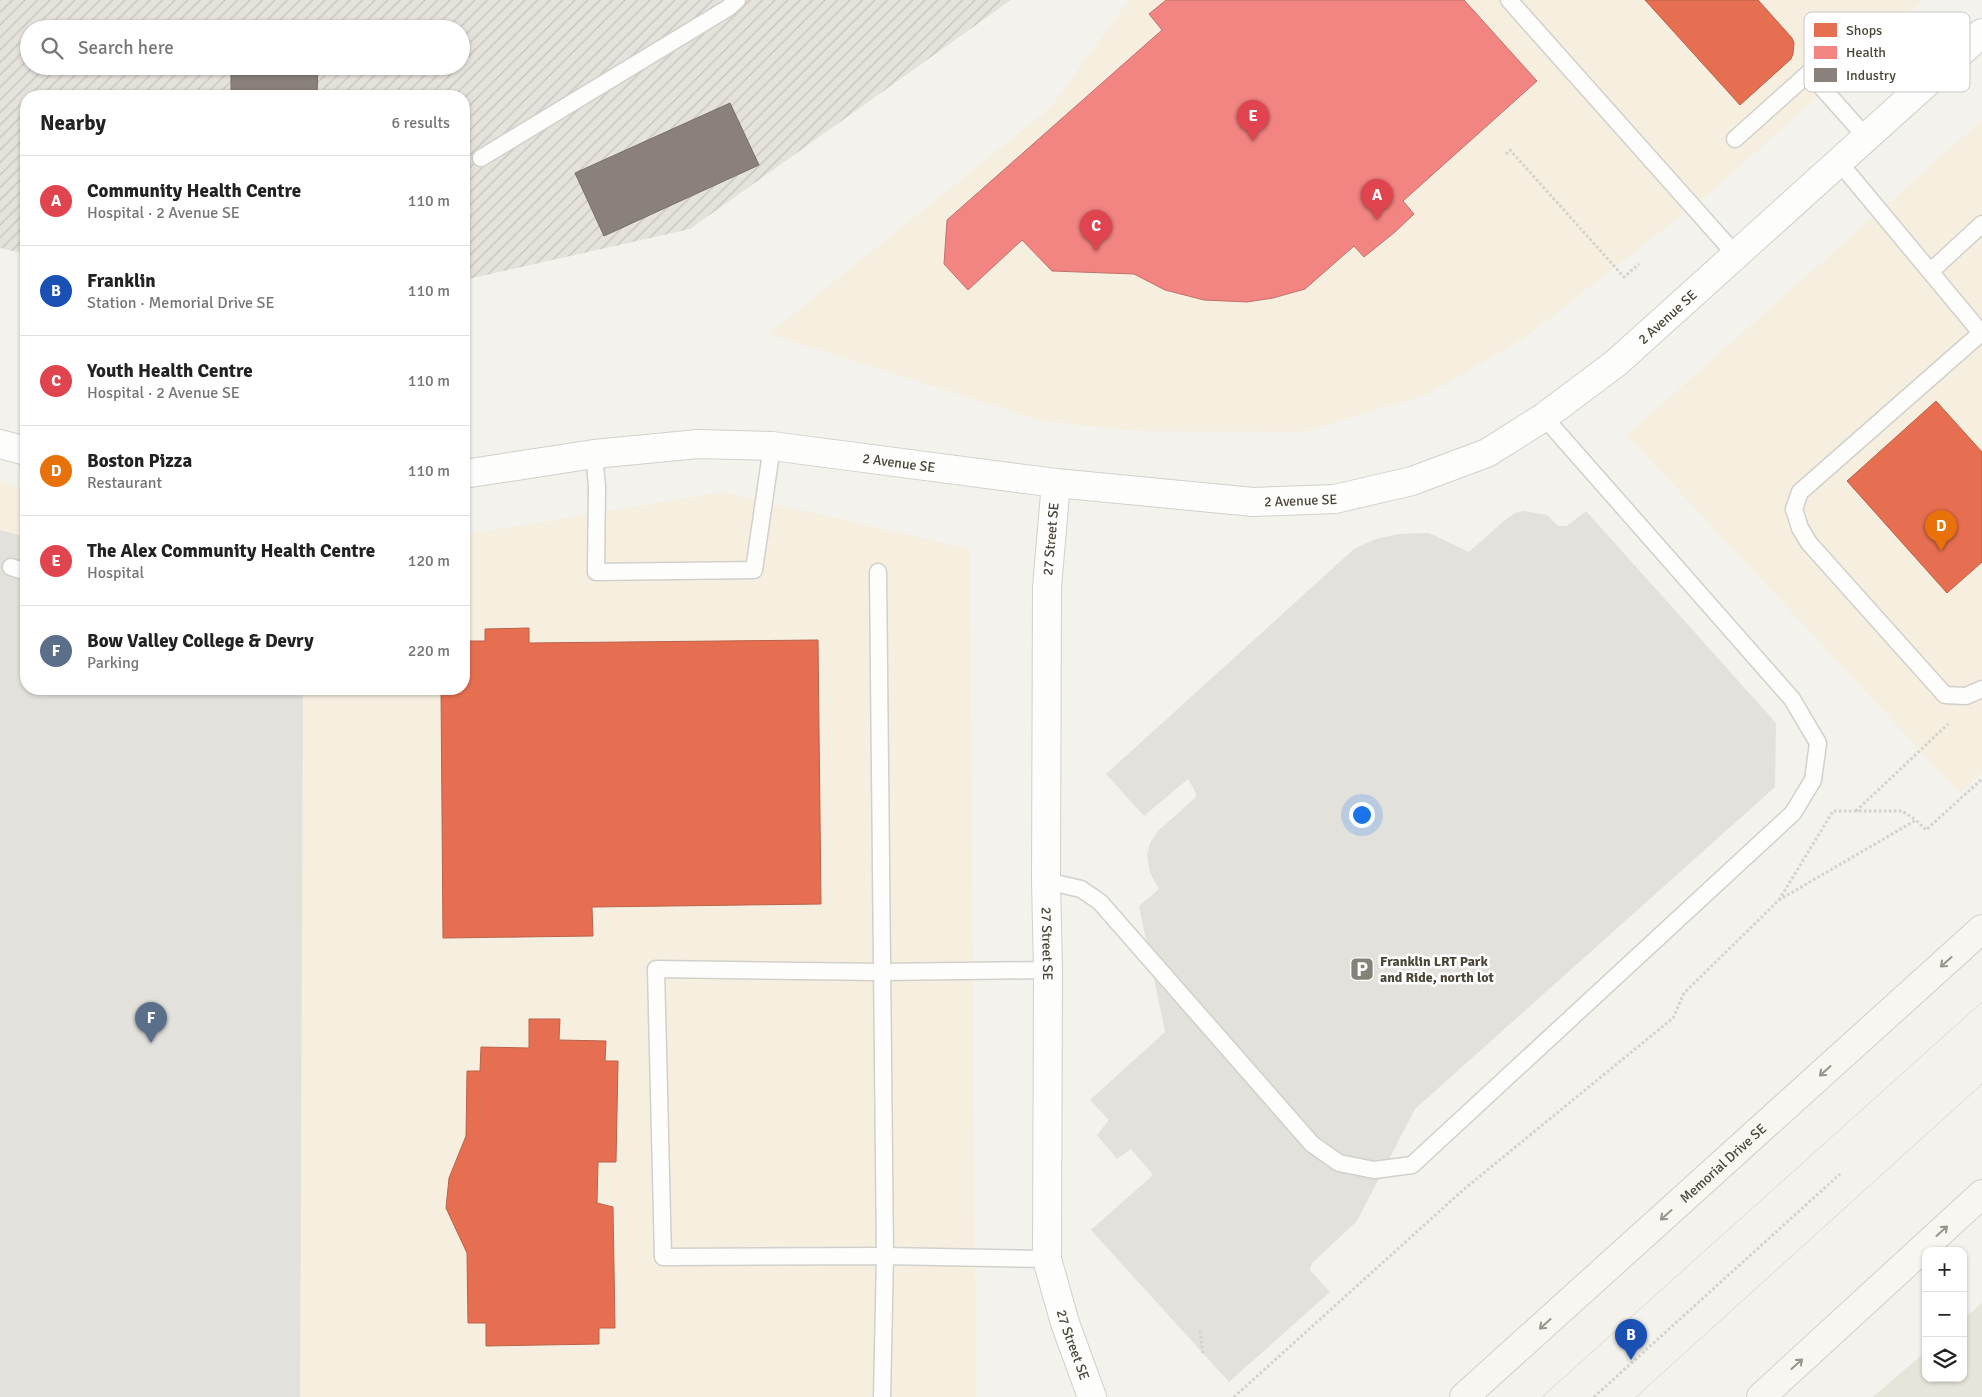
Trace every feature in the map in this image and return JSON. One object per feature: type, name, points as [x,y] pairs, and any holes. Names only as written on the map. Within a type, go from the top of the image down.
[{"type":"main road","name":"Memorial Drive SE","points":[[1464,1397],[1982,929]]},
{"type":"main road","points":[[1761,1397],[1982,1194]]},
{"type":"street","name":"2 Avenue SE","points":[[1970,44],[1982,33]]},
{"type":"street","name":"2 Avenue SE","points":[[470,473],[594,454],[698,444],[772,446],[1056,483],[1253,502],[1335,499],[1412,481],[1487,453],[1544,417],[1616,363],[1916,92]]},
{"type":"street","points":[[0,444],[20,449]]},
{"type":"street","name":"27 Street SE","points":[[1056,483],[1047,587],[1047,1259],[1065,1323],[1092,1397]]},
{"type":"lane","points":[[481,158],[728,8],[737,0]]},
{"type":"lane","points":[[1509,0],[1736,255]]},
{"type":"lane","points":[[1735,139],[1804,77]]},
{"type":"lane","points":[[1826,92],[1866,137]]},
{"type":"lane","points":[[1839,162],[1931,270],[1981,334],[1800,492],[1794,509],[1800,528],[1809,543],[1944,695],[1966,696],[1982,689]]},
{"type":"lane","points":[[1931,270],[1982,224]]},
{"type":"lane","points":[[1046,881],[1081,889],[1100,902],[1312,1144],[1339,1163],[1374,1170],[1412,1165],[1794,813],[1813,780],[1818,743],[1792,698],[1544,417]]},
{"type":"lane","points":[[594,454],[596,572],[754,570],[772,446]]},
{"type":"lane","points":[[878,572],[885,1256],[882,1397]]},
{"type":"lane","points":[[1047,1259],[885,1256],[663,1256],[656,969],[882,972],[1048,970]]},
{"type":"path","points":[[1506,154],[1510,150],[1624,277],[1639,264]]},
{"type":"path","points":[[1856,811],[1924,747]]},
{"type":"path","points":[[1779,900],[1833,811],[1902,811],[1916,820],[1926,830],[1982,779]]},
{"type":"path","points":[[1234,1397],[1463,1190],[1673,1018],[1684,993],[1779,900],[1916,820]]},
{"type":"path","points":[[1594,1397],[1840,1174]]},
{"type":"path","points":[[1200,1332],[1203,1354]]},
{"type":"shaded area","points":[[0,0],[1011,0],[690,229],[470,279],[470,90],[20,90],[20,253],[0,248]]},
{"type":"shaded area","points":[[1129,0],[1924,0],[1911,12],[1804,12],[1804,92],[1822,92],[1715,189],[1527,336],[1429,394],[1303,432],[1136,431],[1042,421],[769,334],[1050,108]]},
{"type":"shaded area","points":[[1982,120],[1982,773],[1960,793],[1627,435]]},
{"type":"shaded area","points":[[0,481],[20,488],[20,695],[470,695],[470,534],[723,492],[970,549],[976,1397],[0,1397]]},
{"type":"shaded area","name":"Franklin LRT Park and Ride, north lot","points":[[1524,511],[1547,515],[1558,526],[1567,526],[1586,511],[1776,723],[1775,787],[1415,1109],[1357,1221],[1312,1263],[1310,1270],[1330,1292],[1229,1382],[1091,1230],[1153,1175],[1131,1149],[1117,1159],[1097,1135],[1109,1120],[1090,1100],[1165,1032],[1139,906],[1159,889],[1150,873],[1147,855],[1150,843],[1158,831],[1195,798],[1196,793],[1188,779],[1144,816],[1106,774],[1354,549],[1376,539],[1398,534],[1429,533],[1469,552],[1505,520],[1515,513]]},
{"type":"shaded area","points":[[0,530],[20,535],[20,695],[303,695],[300,1397],[0,1397]]},
{"type":"shaded area","points":[[1982,1303],[1982,1397],[1873,1397],[1922,1354],[1922,1382],[1967,1382],[1967,1316]]},
{"type":"building: Shops","points":[[1645,0],[1758,0],[1792,38],[1794,43],[1793,54],[1791,59],[1740,105]]},
{"type":"building: Shops","points":[[1936,401],[1982,452],[1982,562],[1947,593],[1847,481]]},
{"type":"building: Shops","points":[[529,628],[529,643],[818,640],[821,904],[592,907],[593,936],[443,938],[441,695],[470,695],[470,641],[485,641],[485,629]]},
{"type":"building: Shops","points":[[529,1019],[560,1019],[559,1040],[606,1041],[605,1061],[618,1061],[616,1162],[598,1162],[597,1203],[613,1207],[615,1328],[599,1328],[599,1344],[486,1346],[486,1323],[468,1323],[467,1253],[446,1208],[449,1178],[466,1136],[467,1071],[480,1071],[481,1047],[529,1048]]},
{"type":"building: Health","points":[[1166,0],[1464,0],[1537,81],[1403,201],[1414,214],[1395,232],[1364,257],[1354,246],[1305,289],[1273,298],[1247,302],[1204,300],[1165,290],[1134,274],[1052,271],[1022,240],[968,290],[944,264],[947,220],[1162,30],[1149,14]]},
{"type":"building: Industry","points":[[231,75],[318,75],[317,90],[231,90]]},
{"type":"building: Industry","points":[[730,103],[759,165],[604,236],[575,173]]},
{"type":"tram line","points":[[1542,1397],[1982,1002]]},
{"type":"tram line","points":[[1636,1397],[1982,1084]]},
{"type":"place","name":"The Alex Community Health Centre","points":[[1253,141]]},
{"type":"place","name":"Community Health Centre","points":[[1377,220]]},
{"type":"place","name":"Youth Health Centre","points":[[1096,251]]},
{"type":"place","name":"Boston Pizza","points":[[1941,551]]},
{"type":"place","name":"Franklin LRT Park and Ride, north lot","points":[[1362,969]]},
{"type":"place","name":"Bow Valley College & Devry","points":[[151,1043]]},
{"type":"place","name":"Franklin","points":[[1631,1360]]}]
